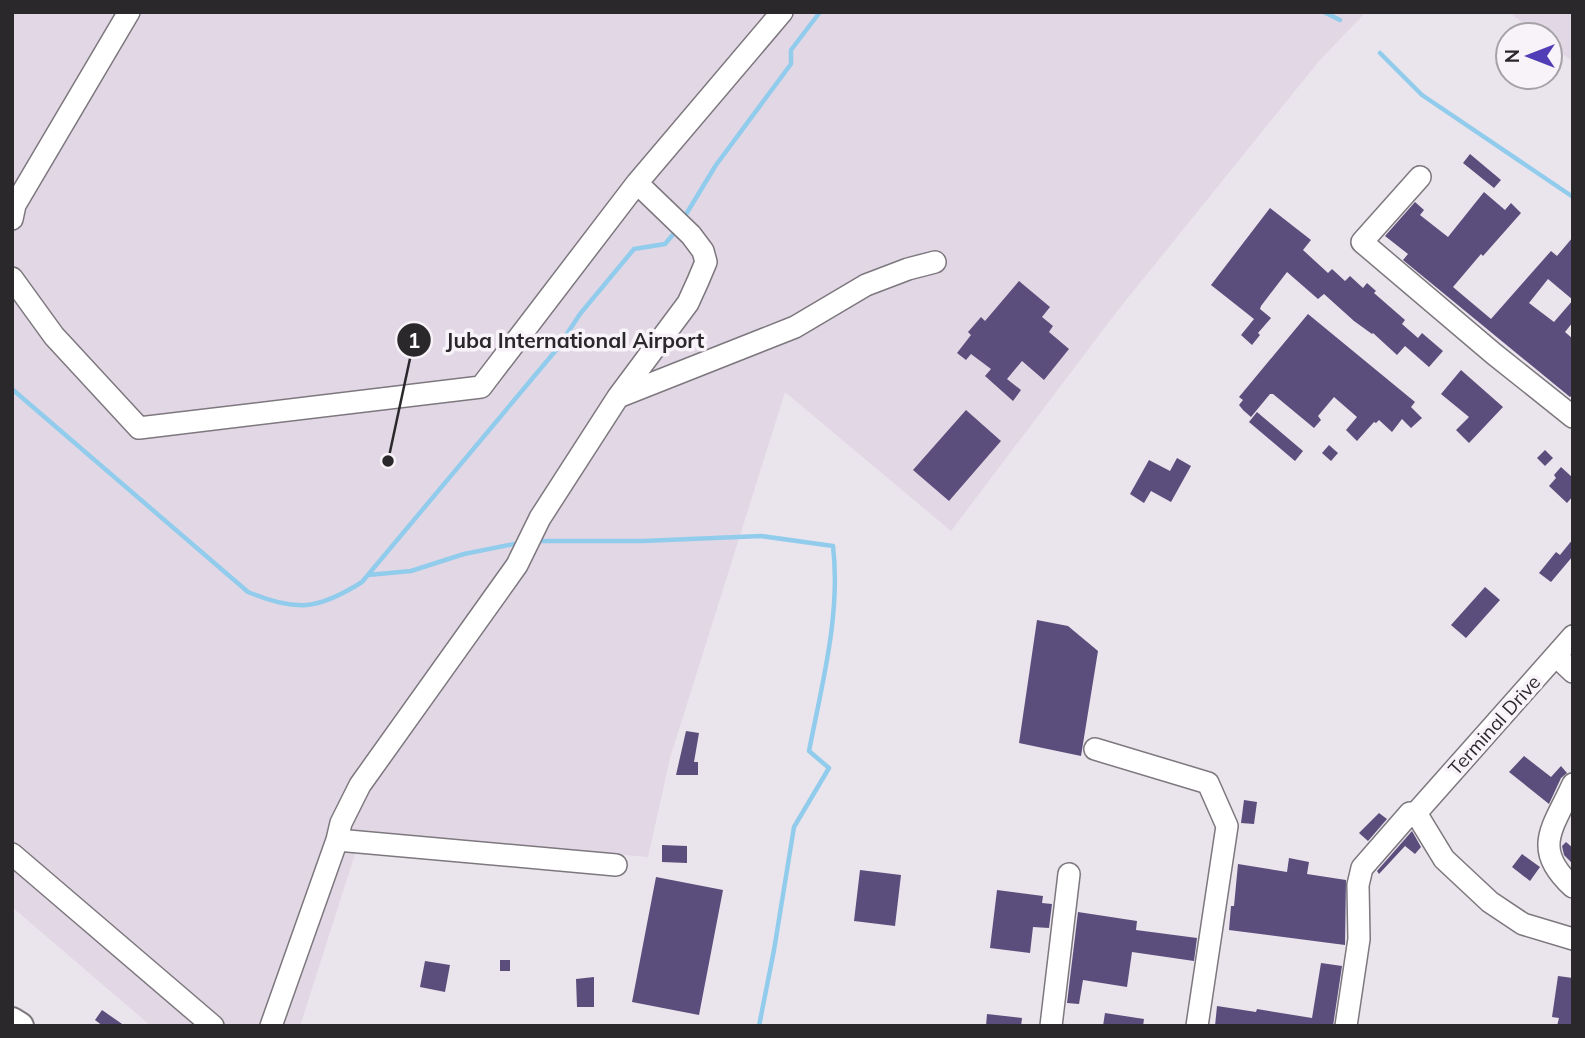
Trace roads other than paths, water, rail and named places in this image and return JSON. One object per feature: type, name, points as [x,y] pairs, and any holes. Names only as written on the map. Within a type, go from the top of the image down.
[{"type":"main road","points":[[12,1021],[20,1026]]},
{"type":"street","points":[[12,219],[15,205],[129,12]]},
{"type":"street","points":[[12,278],[54,336],[139,428],[481,387],[637,183],[782,12]]},
{"type":"street","points":[[1420,177],[1362,242],[1573,417]]},
{"type":"street","points":[[271,1026],[341,823],[360,785],[517,565],[541,518],[618,397],[688,303],[705,262],[703,251],[691,235],[637,183]]},
{"type":"street","points":[[618,397],[794,327],[866,285],[935,262]]},
{"type":"street","name":"Terminal Drive","points":[[1346,1026],[1359,939],[1358,885],[1362,868],[1410,813],[1416,813],[1573,636]]},
{"type":"street","points":[[1556,656],[1573,672]]},
{"type":"street","points":[[1095,749],[1208,783],[1227,826],[1197,1026]]},
{"type":"street","points":[[1573,784],[1547,845],[1559,872],[1573,887]]},
{"type":"street","points":[[1416,813],[1444,859],[1490,902],[1523,924],[1573,939]]},
{"type":"street","points":[[337,840],[616,865]]},
{"type":"street","points":[[12,853],[213,1026]]},
{"type":"street","points":[[1051,1026],[1069,874]]},
{"type":"waterway","points":[[685,216],[716,165],[791,64],[791,50],[820,12]]},
{"type":"waterway","points":[[1324,12],[1340,20]]},
{"type":"waterway","points":[[1380,53],[1422,95],[1573,197]]},
{"type":"waterway","points":[[12,389],[248,592],[280,603],[319,603],[362,582],[557,349],[580,314],[634,249],[665,244],[676,231]]},
{"type":"waterway","points":[[540,541],[643,541],[761,536],[833,546],[835,572],[832,623],[809,751],[829,768],[794,827],[759,1026]]},
{"type":"waterway","points":[[368,575],[411,571],[464,554],[514,544]]},
{"type":"place","name":"Juba International Airport","points":[[388,461]]}]
